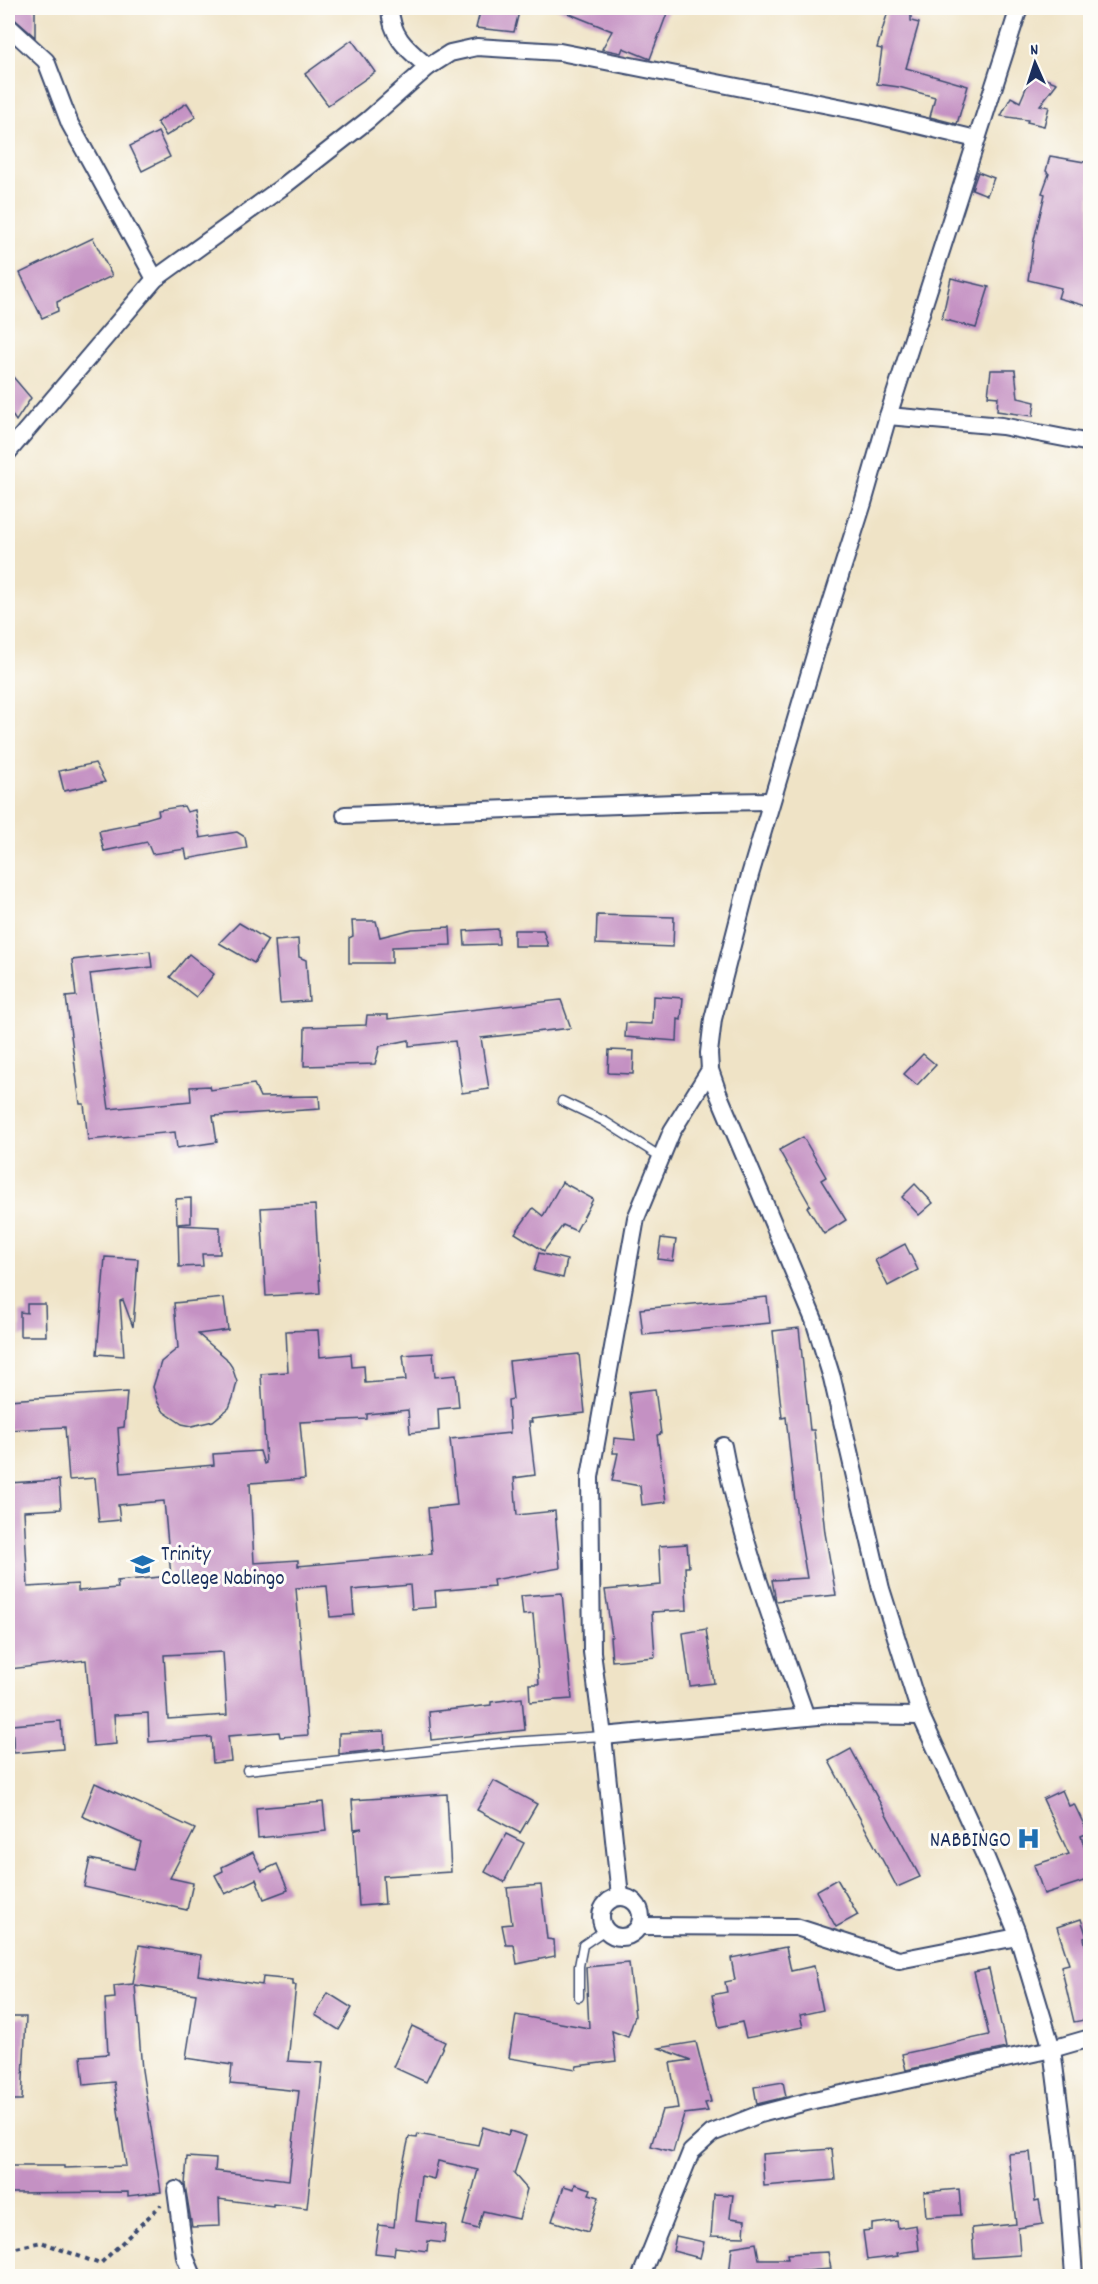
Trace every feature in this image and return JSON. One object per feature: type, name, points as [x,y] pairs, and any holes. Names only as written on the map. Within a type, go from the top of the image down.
[{"type":"street","points":[[390,8],[393,31],[408,50],[428,67]]},
{"type":"street","points":[[1019,8],[888,416],[864,503],[771,801],[713,1019],[709,1053],[710,1070],[718,1093],[814,1320],[832,1378],[881,1589],[921,1716],[986,1858],[1017,1937],[1052,2049],[1065,2152],[1074,2277]]},
{"type":"street","points":[[8,26],[46,61],[70,124],[155,279]]},
{"type":"street","points":[[8,452],[155,279],[290,181],[368,120],[428,67],[450,53],[477,46],[560,52],[864,112],[976,139]]},
{"type":"street","points":[[888,416],[1002,426],[1090,443]]},
{"type":"street","points":[[345,815],[771,801]]},
{"type":"street","points":[[620,1896],[592,1652],[590,1477],[636,1218],[672,1131],[710,1070]]},
{"type":"street","points":[[723,1446],[730,1485],[748,1551],[806,1717]]},
{"type":"street","points":[[603,1736],[829,1715],[921,1716]]},
{"type":"street","points":[[620,1896],[627,1897],[638,1905],[641,1912],[640,1926],[636,1931],[623,1937],[616,1936],[605,1930],[601,1911],[608,1901],[620,1896]]},
{"type":"street","points":[[640,1926],[796,1927],[899,1960],[1017,1937]]},
{"type":"street","points":[[641,2277],[691,2152],[712,2133],[760,2114],[814,2100],[1052,2049],[1090,2038]]},
{"type":"street","points":[[176,2190],[185,2258],[193,2277]]},
{"type":"lane","points":[[562,1101],[604,1121],[661,1157]]},
{"type":"lane","points":[[247,1770],[510,1742],[603,1736]]},
{"type":"lane","points":[[579,1997],[579,1966],[584,1945],[605,1930]]},
{"type":"path","points":[[8,2250],[41,2242],[100,2264],[176,2190]]},
{"type":"building","points":[[11,8],[35,8],[35,37],[11,16]]},
{"type":"building","points":[[481,8],[520,8],[514,32],[476,28]]},
{"type":"building","points":[[555,8],[669,8],[650,59],[623,48],[621,53],[602,49],[612,31]]},
{"type":"building","points":[[889,8],[911,8],[911,21],[919,23],[906,68],[968,86],[957,124],[930,117],[935,97],[899,87],[877,84],[882,49],[877,48]]},
{"type":"building","points":[[352,40],[375,72],[328,105],[305,74]]},
{"type":"building","points":[[1032,74],[1057,83],[1040,105],[1049,107],[1044,126],[1027,122],[1028,120],[1001,116],[1011,97],[1020,102]]},
{"type":"building","points":[[187,103],[196,117],[166,136],[157,122]]},
{"type":"building","points":[[158,132],[170,157],[142,171],[130,146]]},
{"type":"building","points":[[1050,156],[1090,163],[1090,307],[1058,298],[1061,288],[1028,280],[1034,240],[1045,194],[1042,193],[1049,174],[1046,171]]},
{"type":"building","points":[[978,172],[994,178],[987,195],[972,189]]},
{"type":"building","points":[[93,238],[112,276],[57,302],[58,311],[42,318],[20,273]]},
{"type":"building","points":[[951,278],[989,287],[976,328],[942,319]]},
{"type":"building","points":[[991,370],[1015,370],[1018,398],[1035,402],[1033,416],[997,411],[998,397],[988,396]]},
{"type":"building","points":[[8,371],[31,398],[16,421],[8,409]]},
{"type":"building","points":[[95,763],[105,782],[64,791],[59,771]]},
{"type":"building","points":[[184,806],[187,812],[195,810],[200,838],[237,832],[245,837],[247,848],[187,859],[185,849],[152,854],[147,842],[104,851],[99,831],[139,823],[138,821],[159,815],[158,810]]},
{"type":"building","points":[[597,915],[674,917],[673,947],[596,944]]},
{"type":"building","points":[[352,921],[376,921],[380,937],[412,929],[450,927],[451,945],[392,947],[392,963],[349,963],[349,938],[353,936]]},
{"type":"building","points":[[239,923],[268,940],[254,963],[219,943]]},
{"type":"building","points":[[498,929],[499,944],[465,945],[464,931]]},
{"type":"building","points":[[514,930],[543,930],[548,946],[514,946]]},
{"type":"building","points":[[298,939],[299,957],[306,960],[309,1001],[280,1003],[275,941]]},
{"type":"building","points":[[150,951],[152,967],[90,974],[109,1109],[191,1101],[190,1087],[209,1086],[210,1090],[254,1084],[260,1097],[319,1096],[320,1109],[213,1116],[217,1142],[177,1148],[175,1132],[88,1140],[84,1104],[80,1104],[66,997],[76,996],[72,960]]},
{"type":"building","points":[[189,954],[214,974],[196,997],[170,977]]},
{"type":"building","points":[[653,996],[683,998],[681,1020],[678,1019],[677,1041],[625,1037],[626,1023],[652,1024]]},
{"type":"building","points":[[561,1000],[571,1028],[481,1038],[489,1089],[462,1093],[455,1041],[409,1046],[409,1040],[380,1046],[375,1064],[304,1066],[305,1027],[366,1025],[367,1015],[388,1015],[388,1019]]},
{"type":"building","points":[[609,1050],[634,1051],[633,1074],[608,1073]]},
{"type":"building","points":[[923,1054],[936,1065],[917,1085],[904,1074]]},
{"type":"building","points":[[803,1137],[826,1177],[821,1180],[846,1220],[824,1234],[807,1207],[810,1205],[779,1150]]},
{"type":"building","points":[[562,1182],[593,1199],[576,1231],[563,1225],[544,1251],[515,1233],[533,1208],[543,1216]]},
{"type":"building","points":[[915,1184],[933,1203],[919,1215],[902,1197]]},
{"type":"building","points":[[191,1198],[191,1223],[177,1224],[176,1199]]},
{"type":"building","points":[[315,1205],[320,1293],[266,1296],[261,1208]]},
{"type":"building","points":[[178,1225],[220,1227],[220,1254],[202,1254],[203,1266],[179,1267]]},
{"type":"building","points":[[661,1238],[676,1240],[673,1261],[658,1259]]},
{"type":"building","points":[[905,1244],[918,1270],[888,1286],[875,1260]]},
{"type":"building","points":[[539,1253],[567,1260],[563,1278],[534,1271]]},
{"type":"building","points":[[105,1257],[138,1259],[133,1327],[123,1300],[120,1301],[124,1356],[97,1354]]},
{"type":"building","points":[[767,1297],[770,1323],[643,1335],[640,1309]]},
{"type":"building","points":[[224,1298],[228,1330],[198,1334],[226,1358],[232,1367],[237,1382],[233,1398],[229,1408],[213,1421],[192,1426],[182,1424],[164,1412],[158,1403],[153,1387],[161,1362],[178,1348],[174,1303]]},
{"type":"building","points":[[27,1304],[45,1304],[46,1336],[20,1336],[20,1312],[27,1313]]},
{"type":"building","points":[[799,1328],[810,1430],[814,1430],[825,1533],[836,1595],[776,1601],[772,1580],[807,1578],[797,1519],[786,1417],[782,1418],[773,1331]]},
{"type":"building","points":[[318,1330],[320,1357],[351,1354],[352,1367],[364,1366],[365,1383],[406,1380],[403,1355],[433,1353],[435,1377],[456,1375],[459,1407],[438,1409],[439,1430],[410,1433],[408,1410],[367,1414],[367,1419],[300,1422],[305,1479],[250,1483],[254,1563],[298,1560],[298,1566],[432,1554],[428,1508],[457,1505],[450,1439],[510,1433],[508,1400],[513,1399],[509,1361],[579,1354],[585,1413],[531,1419],[532,1422],[529,1422],[535,1475],[514,1478],[517,1515],[555,1511],[560,1568],[493,1580],[494,1586],[435,1591],[436,1607],[412,1609],[410,1585],[352,1590],[354,1615],[330,1617],[327,1586],[296,1588],[308,1735],[280,1737],[279,1732],[228,1736],[231,1761],[213,1763],[211,1737],[149,1742],[148,1713],[114,1715],[116,1744],[93,1746],[86,1660],[10,1669],[8,1483],[59,1480],[61,1509],[24,1511],[28,1587],[78,1584],[78,1591],[118,1588],[117,1581],[171,1576],[164,1501],[118,1505],[120,1520],[99,1522],[95,1478],[69,1480],[65,1427],[8,1430],[8,1400],[127,1392],[124,1427],[118,1428],[121,1473],[214,1465],[213,1454],[260,1451],[264,1464],[266,1463],[261,1374],[288,1372],[286,1331]],"holes":[[[223,1652],[227,1715],[168,1719],[164,1655]]]},
{"type":"building","points":[[655,1389],[661,1434],[657,1435],[666,1502],[642,1505],[640,1486],[612,1481],[618,1453],[613,1453],[614,1438],[635,1440],[629,1392]]},
{"type":"building","points":[[687,1544],[689,1567],[685,1567],[687,1610],[652,1612],[655,1657],[612,1661],[610,1637],[612,1637],[605,1590],[661,1585],[659,1546]]},
{"type":"building","points":[[562,1593],[572,1699],[530,1702],[529,1684],[539,1684],[533,1614],[523,1615],[521,1596]]},
{"type":"building","points":[[706,1629],[714,1683],[690,1686],[683,1633]]},
{"type":"building","points":[[522,1698],[525,1730],[431,1740],[429,1712],[491,1705],[491,1702]]},
{"type":"building","points":[[61,1721],[63,1749],[14,1753],[12,1725]]},
{"type":"building","points":[[384,1731],[385,1749],[339,1754],[339,1733]]},
{"type":"building","points":[[851,1749],[920,1877],[897,1887],[829,1761]]},
{"type":"building","points":[[494,1781],[537,1804],[520,1833],[477,1810]]},
{"type":"building","points":[[95,1783],[195,1829],[170,1878],[193,1883],[187,1910],[84,1887],[90,1859],[134,1869],[141,1842],[82,1816]]},
{"type":"building","points":[[1062,1790],[1069,1806],[1074,1804],[1088,1833],[1081,1836],[1090,1865],[1090,1879],[1044,1894],[1034,1865],[1069,1854],[1043,1799]]},
{"type":"building","points":[[447,1794],[451,1872],[383,1876],[385,1904],[359,1906],[354,1831],[362,1828],[354,1829],[352,1800]]},
{"type":"building","points":[[323,1802],[326,1831],[258,1838],[256,1808]]},
{"type":"building","points":[[506,1834],[524,1843],[504,1882],[485,1872]]},
{"type":"building","points":[[253,1852],[262,1871],[277,1864],[288,1890],[264,1899],[256,1879],[225,1894],[215,1875],[223,1871],[222,1867]]},
{"type":"building","points":[[837,1879],[858,1915],[836,1927],[816,1891]]},
{"type":"building","points":[[541,1885],[547,1939],[554,1940],[555,1956],[517,1964],[514,1945],[506,1945],[502,1925],[512,1924],[507,1888]]},
{"type":"building","points":[[1081,1919],[1087,1937],[1084,1938],[1090,1967],[1090,2019],[1074,2022],[1061,1966],[1069,1964],[1057,1927]]},
{"type":"building","points":[[139,1945],[201,1955],[198,1975],[262,1985],[263,1977],[293,1980],[293,1985],[296,1985],[288,2061],[323,2063],[307,2208],[219,2199],[220,2226],[192,2227],[185,2185],[187,2157],[216,2159],[215,2171],[289,2180],[299,2091],[230,2084],[232,2065],[186,2058],[196,1994],[135,1985],[142,2070],[161,2192],[128,2196],[128,2192],[10,2193],[9,2166],[64,2166],[64,2168],[126,2166],[114,2082],[84,2085],[81,2056],[108,2054],[105,1999],[115,1998],[114,1986],[133,1984]]},
{"type":"building","points":[[786,1947],[791,1971],[814,1966],[823,2010],[800,2015],[803,2027],[746,2038],[742,2022],[719,2027],[712,1995],[727,1992],[725,1982],[735,1980],[731,1958]]},
{"type":"building","points":[[629,1963],[635,2016],[628,2037],[612,2031],[616,2061],[577,2066],[576,2069],[509,2058],[516,2015],[589,2028],[586,1967]]},
{"type":"building","points":[[989,1969],[1006,2048],[906,2070],[902,2054],[989,2035],[974,1972]]},
{"type":"building","points":[[328,1993],[352,2008],[339,2030],[315,2015]]},
{"type":"building","points":[[8,2017],[26,2017],[22,2100],[8,2100]]},
{"type":"building","points":[[412,2026],[445,2042],[426,2082],[393,2067]]},
{"type":"building","points":[[696,2042],[711,2102],[705,2103],[708,2111],[684,2114],[673,2152],[651,2146],[662,2110],[678,2108],[670,2063],[691,2060],[659,2048]]},
{"type":"building","points":[[783,2082],[786,2097],[757,2104],[754,2087]]},
{"type":"building","points":[[483,2127],[508,2135],[510,2131],[526,2136],[514,2174],[527,2189],[519,2219],[483,2211],[478,2229],[463,2225],[478,2170],[438,2161],[434,2179],[421,2176],[416,2221],[446,2225],[444,2243],[428,2241],[427,2251],[395,2247],[394,2255],[375,2253],[379,2225],[394,2227],[398,2187],[409,2137],[417,2138],[418,2134],[478,2145]]},
{"type":"building","points":[[832,2149],[835,2180],[764,2186],[762,2154]]},
{"type":"building","points":[[1030,2152],[1035,2201],[1039,2200],[1043,2224],[1018,2228],[1020,2255],[974,2258],[972,2228],[1016,2224],[1008,2154]]},
{"type":"building","points":[[575,2184],[591,2189],[589,2194],[599,2197],[588,2232],[552,2221],[564,2186],[574,2189]]},
{"type":"building","points":[[959,2189],[961,2215],[926,2217],[924,2192]]},
{"type":"building","points":[[714,2194],[733,2195],[730,2218],[745,2220],[744,2237],[711,2236]]},
{"type":"building","points":[[897,2221],[898,2228],[916,2225],[919,2250],[897,2253],[898,2256],[867,2260],[863,2231],[872,2230],[872,2224]]},
{"type":"building","points":[[676,2236],[704,2242],[700,2258],[673,2251]]},
{"type":"building","points":[[756,2243],[759,2259],[788,2259],[787,2254],[828,2252],[831,2269],[767,2274],[767,2277],[729,2277],[732,2247]]},
{"type":"place","name":"Trinity College Nabingo","points":[[143,1565]]},
{"type":"place","name":"NABBINGO","points":[[1029,1839]]}]
